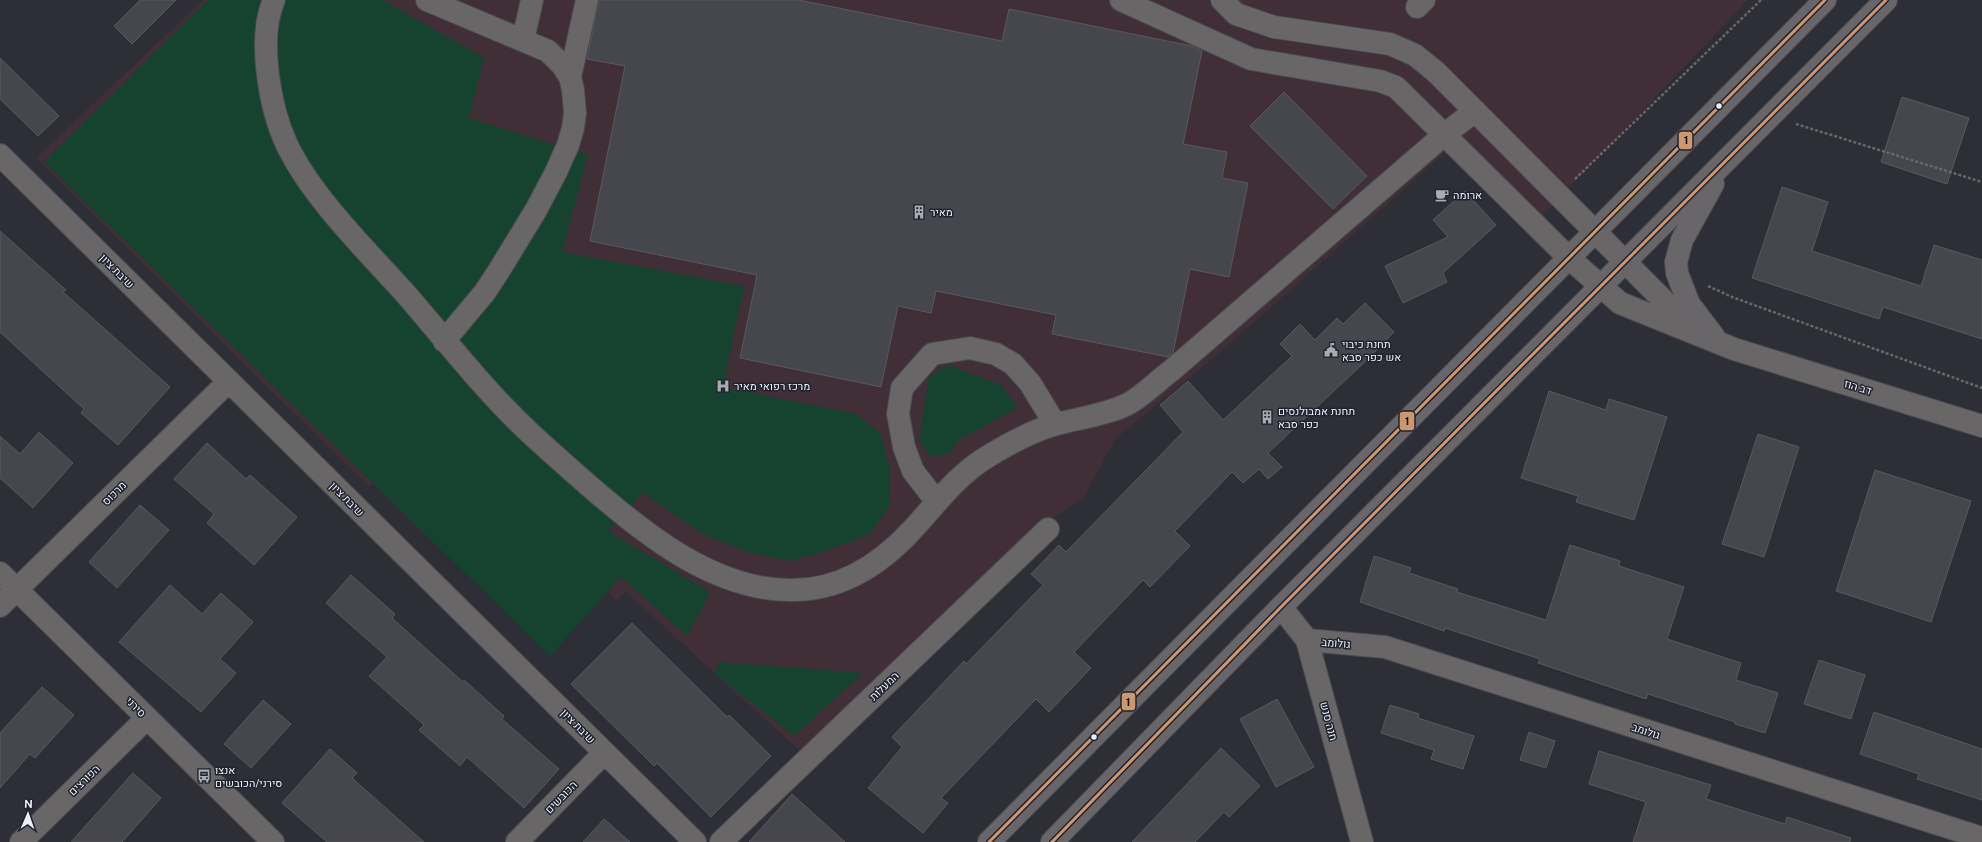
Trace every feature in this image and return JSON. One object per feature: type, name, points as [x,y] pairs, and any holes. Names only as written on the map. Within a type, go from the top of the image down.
[{"type":"main road","points":[[989,842],[1825,0]]},
{"type":"main road","points":[[1052,842],[1281,608],[1886,0]]},
{"type":"main road","points":[[1714,337],[1689,304],[1677,273],[1676,262],[1682,240],[1726,161]]},
{"type":"street","points":[[274,0],[271,7],[268,28],[268,78],[280,126],[287,145],[308,180],[468,369],[528,431],[629,520],[689,559],[736,581],[766,590],[823,588],[851,578],[884,557],[910,532],[956,480],[983,459],[1010,443],[1055,424],[1102,415],[1130,403],[1172,370],[1445,134],[1475,111]]},
{"type":"street","points":[[426,0],[548,51],[562,65],[570,77]]},
{"type":"street","points":[[523,40],[532,0]]},
{"type":"street","points":[[444,340],[485,292],[519,240],[556,172],[573,128],[575,114],[570,77],[587,0]]},
{"type":"street","name":"דב הוז","points":[[1121,0],[1251,59],[1380,81],[1396,87],[1569,258],[1620,303],[1734,349],[1982,426]]},
{"type":"street","name":"דב הוז","points":[[1222,0],[1236,14],[1274,27],[1390,44],[1415,55],[1436,72],[1674,311],[1734,349]]},
{"type":"street","name":"שיבת ציון","points":[[0,155],[695,842]]},
{"type":"street","points":[[937,502],[912,471],[904,447],[898,414],[902,388],[932,354],[970,348],[996,354],[1013,364],[1030,383],[1055,424]]},
{"type":"street","name":"מרכוס","points":[[0,606],[229,381]]},
{"type":"street","name":"המעלות","points":[[721,842],[1048,529]]},
{"type":"street","name":"סירני","points":[[0,573],[273,842]]},
{"type":"street","name":"חנה סנש","points":[[1281,608],[1307,640],[1362,842]]},
{"type":"street","name":"גולומב","points":[[1307,640],[1385,647],[1982,838]]},
{"type":"street","name":"הפורצים","points":[[21,842],[147,718]]},
{"type":"street","name":"הכובשים","points":[[517,842],[604,753]]},
{"type":"path","points":[[1558,194],[1761,0]]},
{"type":"path","points":[[1770,117],[1982,182]]},
{"type":"path","points":[[1677,273],[1732,297],[1982,388]]},
{"type":"shaded area","name":"מרכז רפואי מאיר","points":[[203,0],[1748,0],[1528,231],[1445,153],[1212,359],[1115,439],[1083,499],[1043,524],[800,751],[626,592],[616,601],[531,504],[442,413],[369,487],[36,158]]},
{"type":"green space","points":[[208,0],[383,0],[484,58],[469,118],[588,155],[562,252],[744,286],[723,387],[857,414],[880,433],[890,470],[889,507],[870,534],[826,551],[789,561],[748,552],[703,534],[643,493],[608,531],[710,592],[687,636],[621,577],[550,656],[44,162]]},
{"type":"green space","points":[[949,365],[1003,386],[1017,408],[962,438],[948,454],[930,457],[919,440],[929,376]]},
{"type":"green space","points":[[720,662],[863,673],[794,736],[714,673]]},
{"type":"building","points":[[140,0],[176,0],[132,44],[114,26]]},
{"type":"building","name":"מאיר","points":[[599,0],[799,0],[1002,41],[1009,9],[1192,46],[1202,51],[1183,144],[1227,152],[1222,178],[1248,183],[1229,277],[1190,269],[1173,353],[1168,357],[1052,334],[1056,315],[936,291],[931,313],[898,306],[881,387],[740,358],[757,275],[590,241],[625,66],[587,59]]},
{"type":"building","points":[[0,58],[59,116],[38,136],[0,99]]},
{"type":"building","points":[[1284,92],[1367,176],[1333,209],[1250,126]]},
{"type":"building","points":[[1902,97],[1969,118],[1947,184],[1881,162]]},
{"type":"building","points":[[1782,187],[1828,202],[1812,251],[1921,286],[1934,245],[1982,260],[1982,339],[1883,307],[1879,319],[1752,278]]},
{"type":"building","points":[[1465,191],[1496,225],[1443,273],[1447,282],[1403,303],[1385,266],[1448,237],[1433,220]]},
{"type":"building","points":[[0,231],[66,290],[63,292],[170,387],[118,445],[81,413],[84,409],[0,332]]},
{"type":"building","points":[[1365,303],[1394,332],[1369,358],[1268,453],[1282,467],[1268,479],[1259,469],[1243,483],[1232,472],[1175,531],[1190,546],[1150,587],[1143,580],[1074,652],[1091,668],[1049,712],[1036,699],[941,798],[948,803],[923,833],[868,788],[902,747],[892,737],[964,661],[966,664],[1043,585],[1031,574],[1059,545],[1066,552],[1183,432],[1160,405],[1188,381],[1223,420],[1292,356],[1280,344],[1300,324],[1315,340],[1337,318],[1343,324]]},
{"type":"building","points":[[1549,391],[1606,410],[1609,399],[1667,417],[1634,520],[1576,502],[1578,496],[1521,478]]},
{"type":"building","points":[[39,432],[73,463],[33,508],[0,478],[0,436],[20,454]]},
{"type":"building","points":[[1758,434],[1799,447],[1764,557],[1722,544]]},
{"type":"building","points":[[207,443],[246,479],[250,475],[297,517],[254,565],[207,523],[214,514],[174,479]]},
{"type":"building","points":[[1875,470],[1971,501],[1931,622],[1836,591]]},
{"type":"building","points":[[140,505],[169,530],[117,588],[89,562]]},
{"type":"building","points":[[1570,545],[1620,561],[1619,566],[1684,587],[1667,639],[1741,663],[1736,680],[1778,693],[1765,733],[1648,694],[1646,699],[1538,663],[1540,659],[1445,628],[1444,631],[1360,602],[1374,556],[1411,568],[1409,573],[1458,589],[1457,592],[1546,620]]},
{"type":"building","points":[[351,575],[395,614],[392,618],[463,682],[464,680],[504,716],[502,719],[559,769],[524,808],[467,757],[460,766],[419,730],[424,725],[369,676],[387,657],[326,603]]},
{"type":"building","points":[[170,585],[202,614],[221,593],[253,622],[220,659],[236,673],[201,712],[119,642]]},
{"type":"building","points":[[632,623],[727,717],[729,715],[771,756],[711,817],[657,763],[654,766],[571,684]]},
{"type":"building","points":[[1819,660],[1865,675],[1851,719],[1804,704]]},
{"type":"building","points":[[42,687],[74,715],[35,758],[30,754],[0,788],[0,733]]},
{"type":"building","points":[[1277,699],[1314,767],[1276,787],[1240,719]]},
{"type":"building","points":[[263,700],[291,724],[251,768],[224,744]]},
{"type":"building","points":[[1390,705],[1419,714],[1418,718],[1474,736],[1463,769],[1431,759],[1434,750],[1381,733]]},
{"type":"building","points":[[1874,712],[1982,749],[1982,800],[1917,779],[1919,774],[1860,754]]},
{"type":"building","points":[[1529,732],[1555,741],[1546,768],[1520,760]]},
{"type":"building","points":[[1221,748],[1260,786],[1229,817],[1224,812],[1195,842],[1132,842]]},
{"type":"building","points":[[330,749],[357,773],[352,778],[424,842],[327,842],[282,803]]},
{"type":"building","points":[[1599,751],[1711,785],[1706,799],[1785,824],[1787,817],[1851,838],[1850,842],[1633,842],[1646,802],[1589,784]]},
{"type":"building","points":[[133,773],[161,798],[122,842],[71,842]]},
{"type":"building","points":[[792,794],[845,842],[749,842]]},
{"type":"building","points":[[604,819],[630,842],[583,842]]},
{"type":"transit line","name":"1","points":[[989,842],[1825,0]]},
{"type":"transit line","name":"1","points":[[1052,842],[1281,607],[1886,0]]},
{"type":"place","name":"ארומה","points":[[1442,195]]},
{"type":"place","name":"מאיר","points":[[919,212]]},
{"type":"place","name":"תחנת כיבוי אש כפר סבא","points":[[1331,350]]},
{"type":"place","name":"מרכז רפואי מאיר","points":[[723,386]]},
{"type":"place","name":"תחנת אמבולנסים כפר סבא","points":[[1267,417]]},
{"type":"place","name":"אנצו סירני/הכובשים","points":[[204,776]]}]
